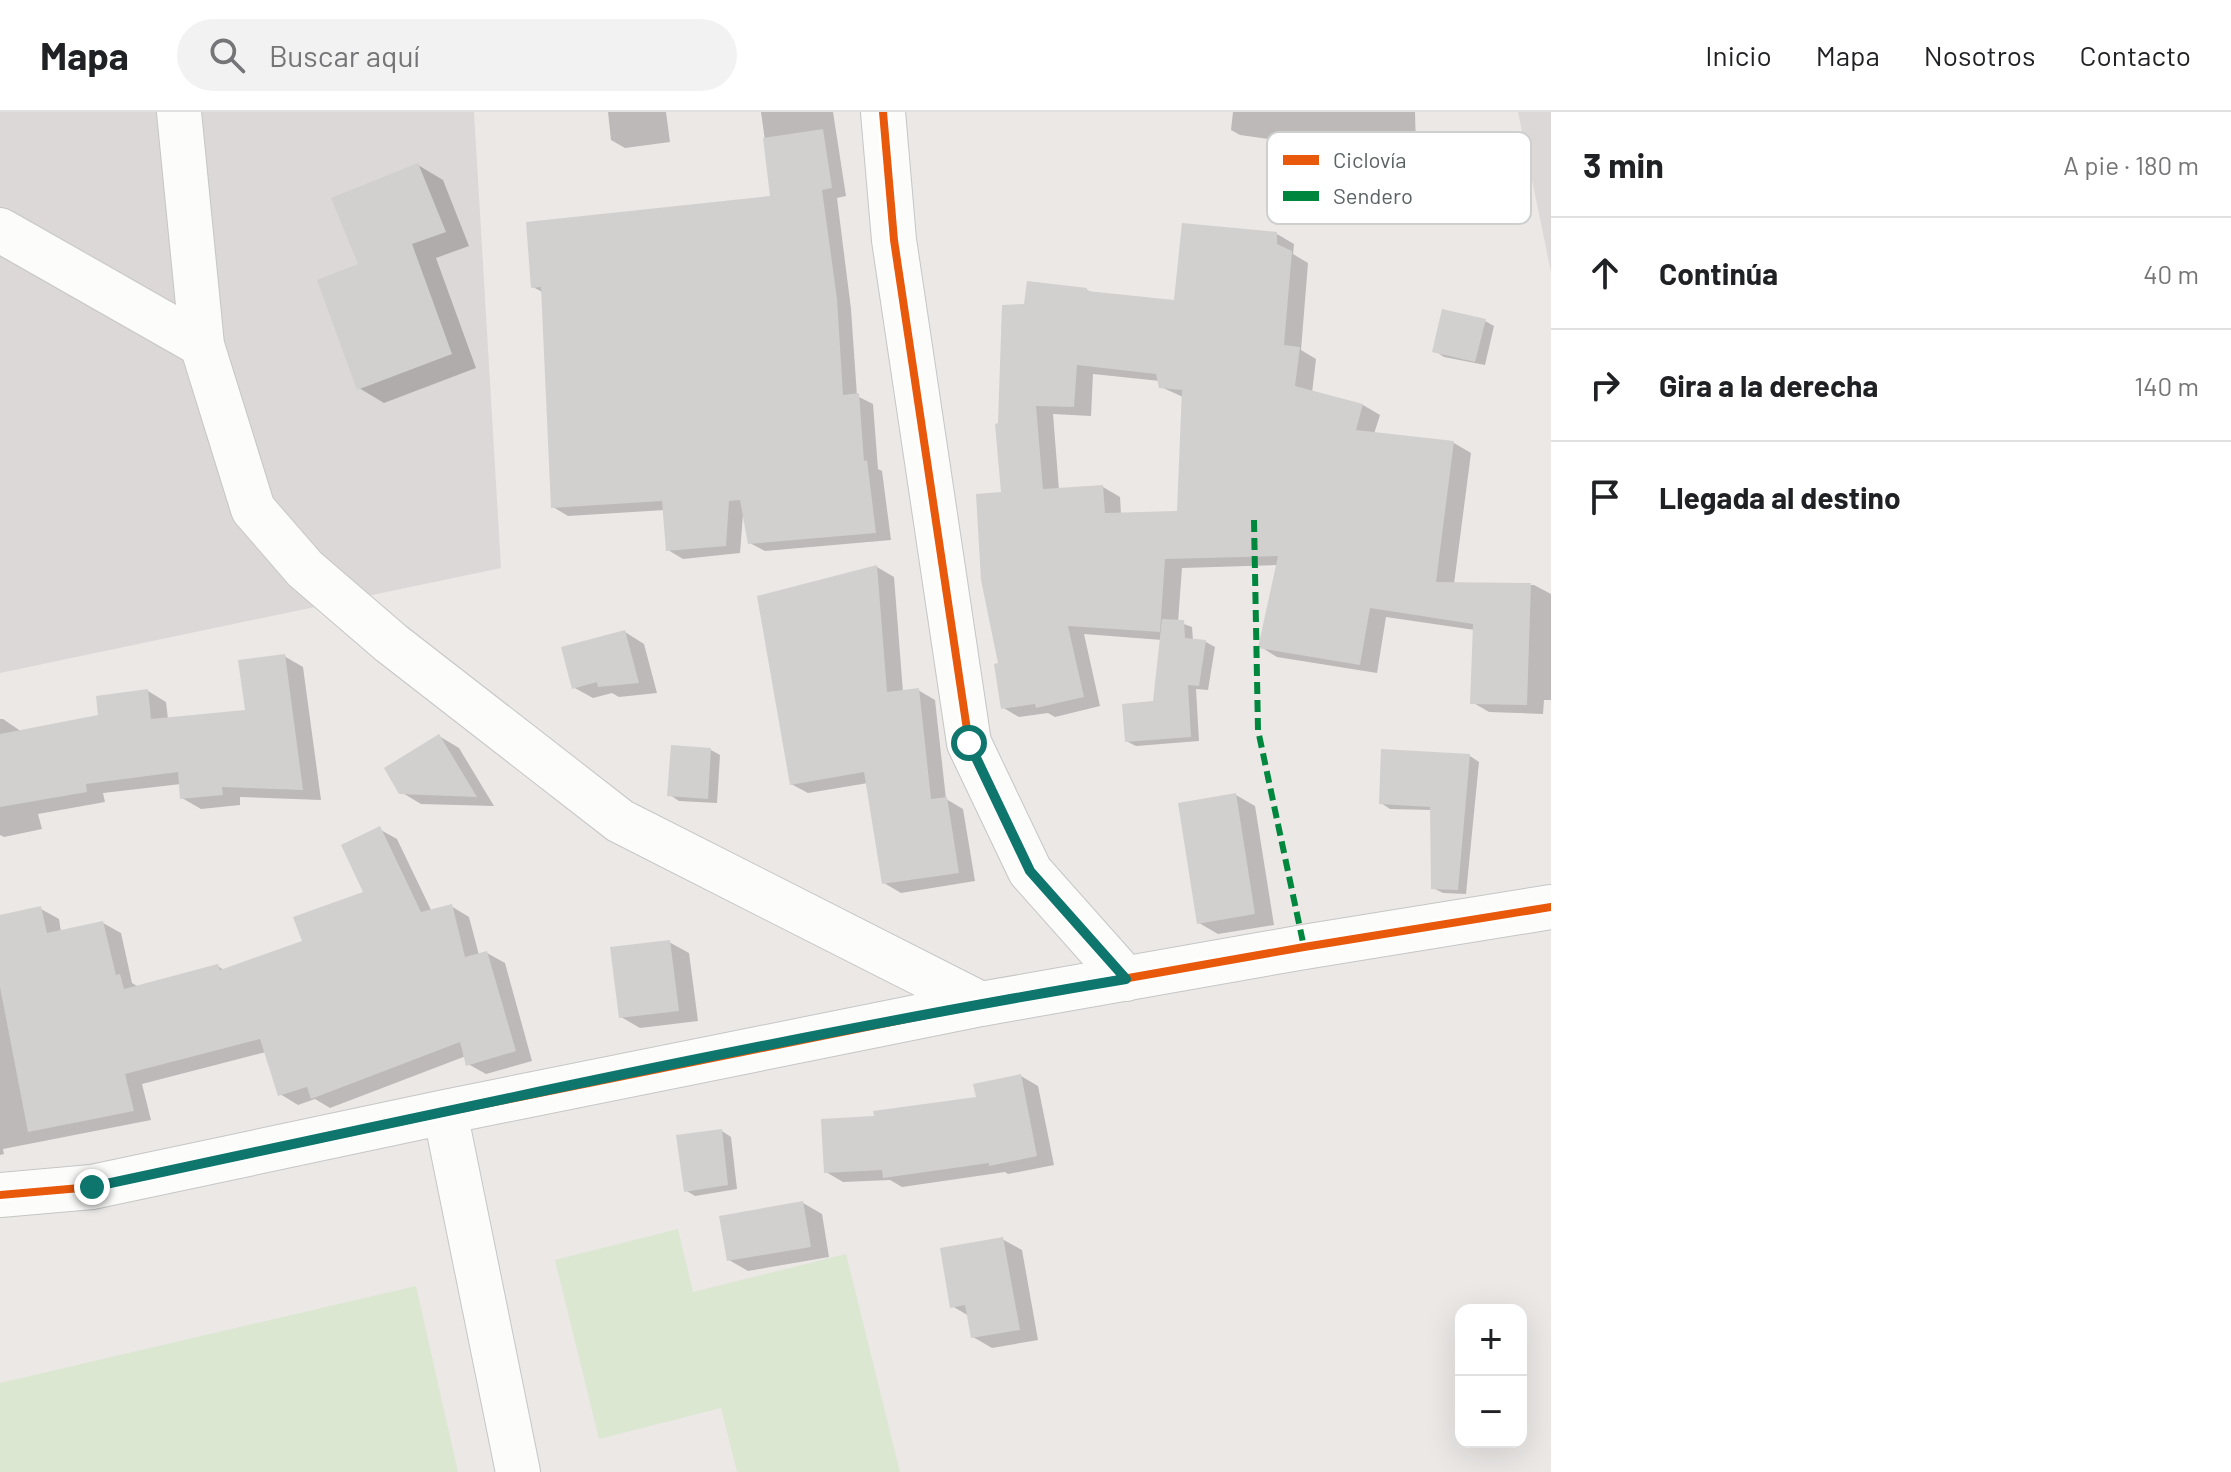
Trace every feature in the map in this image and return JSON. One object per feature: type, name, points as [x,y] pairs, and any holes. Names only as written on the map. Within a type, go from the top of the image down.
[{"type":"street","points":[[179,112],[202,345],[253,509],[305,569],[391,643],[620,821],[981,1004]]},
{"type":"street","points":[[883,112],[894,240],[969,743],[1030,871],[1126,979]]},
{"type":"street","points":[[0,230],[202,345]]},
{"type":"street","points":[[0,1195],[92,1187],[981,1004],[1551,907]]},
{"type":"street","points":[[445,1112],[518,1472]]},
{"type":"shaded area","points":[[0,112],[474,112],[501,568],[0,673]]},
{"type":"shaded area","points":[[1518,112],[1551,112],[1551,272],[1531,175],[1531,132],[1522,132]]},
{"type":"green space","points":[[678,1229],[693,1292],[846,1254],[900,1472],[737,1472],[721,1408],[599,1439],[555,1260]]},
{"type":"green space","points":[[416,1286],[458,1472],[0,1472],[0,1383]]},
{"type":"building","points":[[823,129],[832,188],[822,190],[837,299],[843,395],[859,393],[864,461],[867,460],[876,533],[748,544],[740,500],[729,501],[726,546],[666,551],[662,501],[551,508],[541,287],[531,288],[526,222],[770,196],[763,138]]},
{"type":"building","points":[[418,163],[446,232],[412,244],[452,354],[357,390],[317,280],[358,264],[331,198]]},
{"type":"building","points":[[1182,223],[1277,232],[1277,244],[1292,251],[1284,345],[1300,347],[1295,386],[1363,404],[1356,430],[1454,441],[1436,582],[1531,583],[1527,705],[1470,704],[1473,624],[1370,608],[1360,665],[1258,648],[1278,556],[1165,559],[1160,632],[1068,626],[1084,697],[1036,708],[1035,704],[1001,709],[994,664],[998,663],[981,580],[976,494],[1001,492],[995,424],[998,423],[1002,305],[1024,304],[1027,281],[1174,300]],"holes":[[[1077,365],[1156,374],[1159,388],[1182,390],[1177,511],[1105,513],[1103,485],[1043,489],[1036,406],[1074,407]]]},
{"type":"building","points":[[1442,309],[1486,319],[1475,362],[1432,352]]},
{"type":"building","points":[[877,565],[887,692],[919,688],[931,799],[947,797],[959,873],[882,884],[864,772],[790,785],[757,596]]},
{"type":"building","points":[[1162,619],[1184,620],[1185,638],[1206,640],[1199,686],[1188,685],[1191,737],[1125,742],[1122,704],[1153,701]]},
{"type":"building","points":[[625,630],[639,683],[598,687],[597,682],[572,689],[561,647]]},
{"type":"building","points":[[285,654],[303,790],[222,787],[223,795],[180,799],[178,772],[86,784],[87,792],[0,807],[0,734],[98,715],[96,696],[148,689],[151,719],[245,710],[238,660]]},
{"type":"building","points":[[439,734],[477,797],[399,794],[384,768]]},
{"type":"building","points":[[671,745],[711,748],[708,799],[667,796]]},
{"type":"building","points":[[1381,749],[1470,754],[1458,890],[1431,889],[1430,807],[1379,804]]},
{"type":"building","points":[[1236,793],[1255,914],[1197,924],[1178,803]]},
{"type":"building","points":[[380,826],[421,912],[452,904],[465,957],[487,951],[516,1051],[466,1066],[460,1042],[311,1099],[307,1087],[278,1096],[260,1039],[125,1074],[134,1111],[28,1132],[0,987],[0,915],[41,906],[47,933],[103,921],[116,975],[120,974],[124,989],[218,964],[220,970],[302,941],[293,917],[363,892],[341,845]]},
{"type":"building","points":[[670,940],[679,1011],[619,1018],[610,947]]},
{"type":"building","points":[[1021,1074],[1037,1156],[989,1166],[989,1163],[883,1178],[882,1170],[824,1173],[821,1119],[874,1116],[873,1111],[976,1097],[973,1084]]},
{"type":"building","points":[[722,1129],[728,1185],[684,1192],[676,1135]]},
{"type":"building","points":[[803,1201],[811,1247],[727,1261],[719,1216]]},
{"type":"building","points":[[1003,1237],[1020,1330],[971,1338],[965,1305],[950,1308],[940,1248]]},
{"type":"marked path","points":[[1254,520],[1258,730],[1304,947]]},
{"type":"cycle path","points":[[883,112],[894,240],[969,743],[1030,871],[1126,979]]},
{"type":"cycle path","points":[[0,1195],[92,1187],[981,1004],[1551,907]]},
{"type":"route","points":[[92,1187],[981,1004],[1126,979],[1030,871],[969,743]]}]
